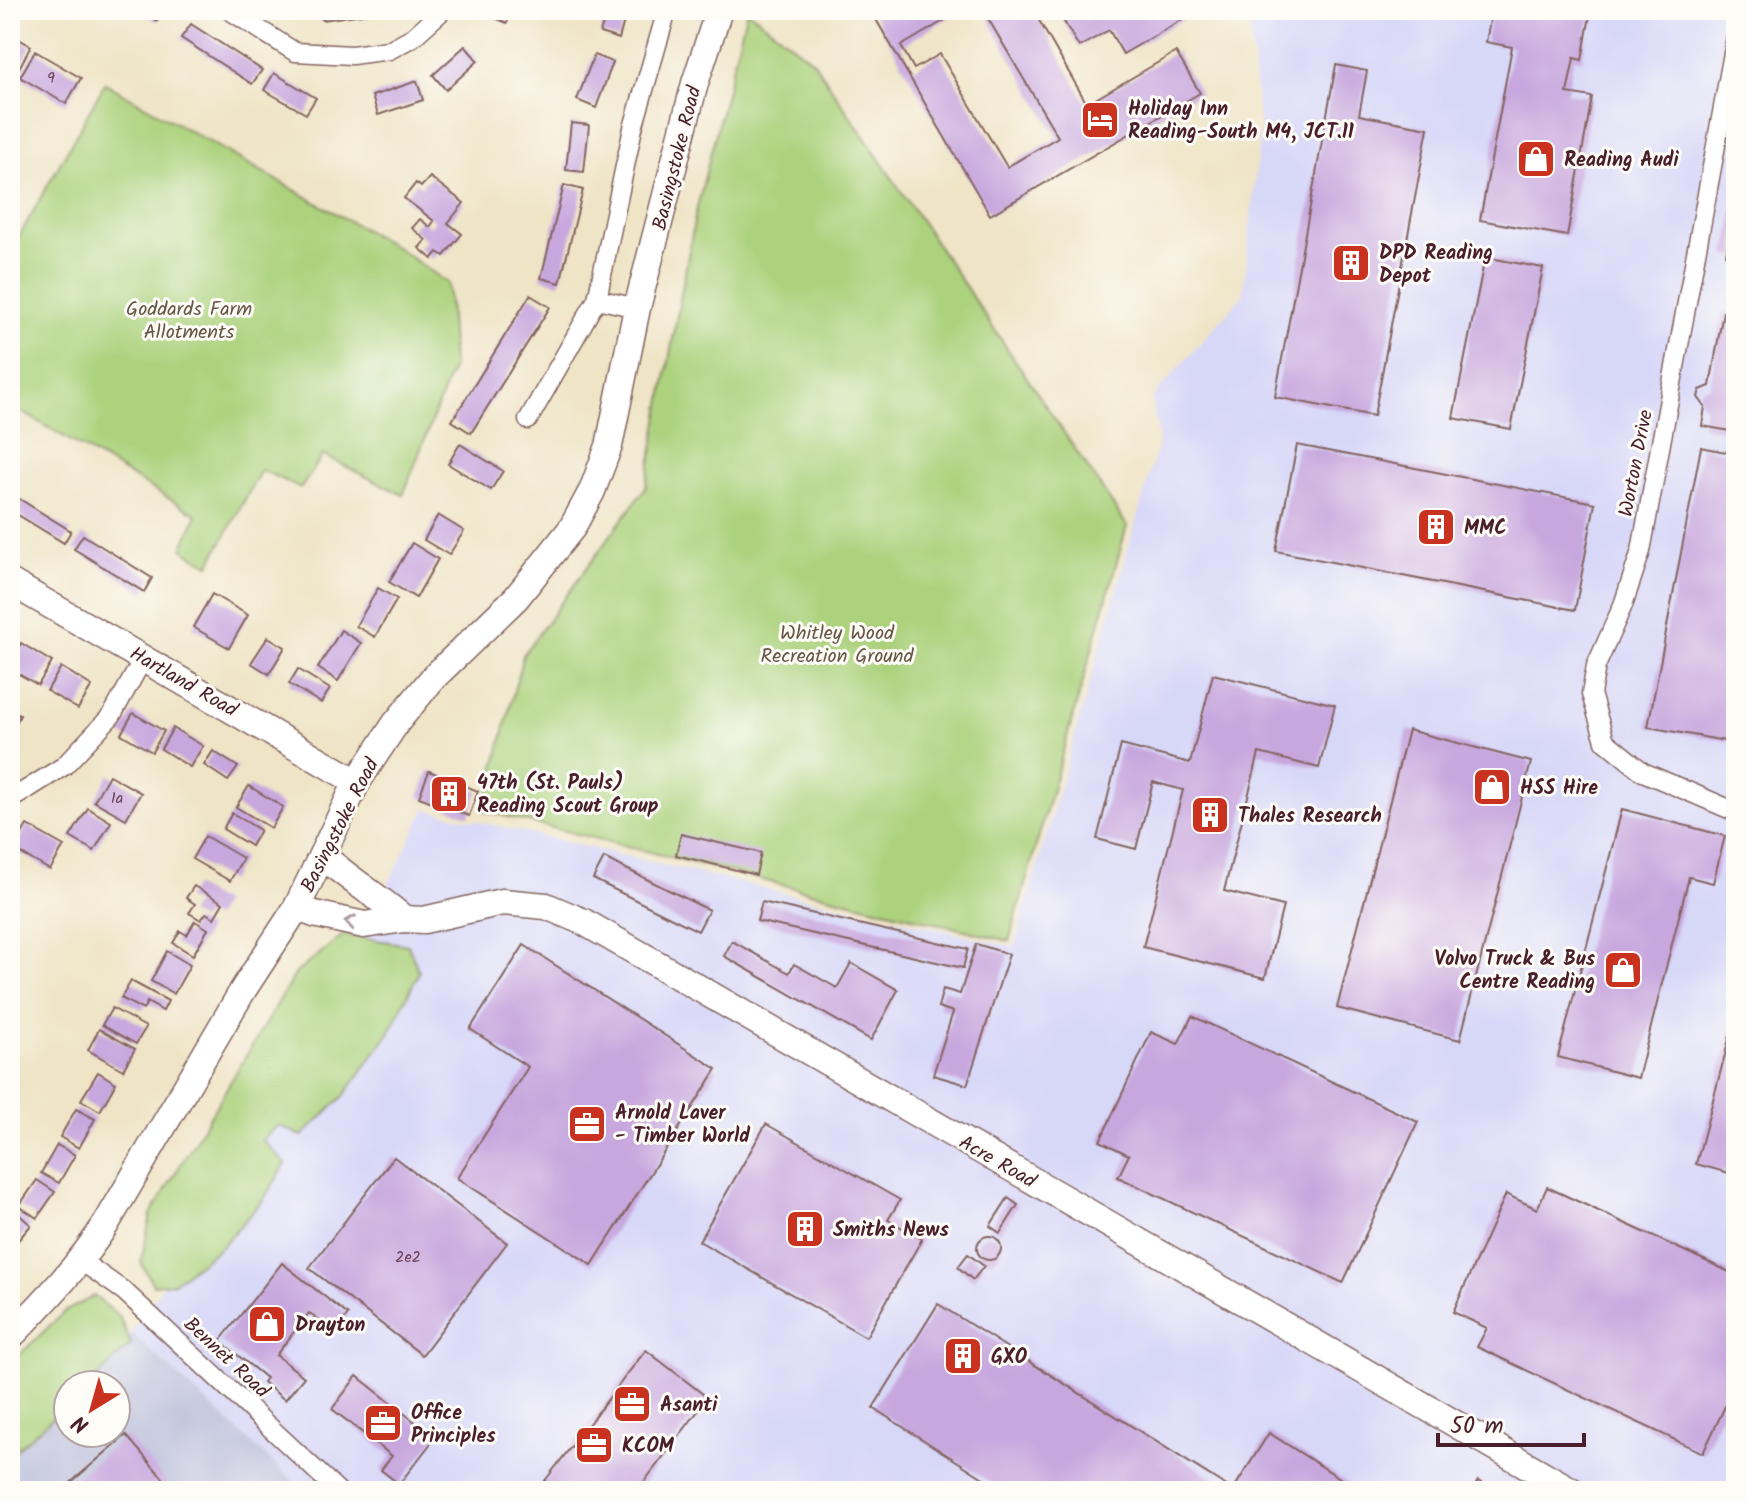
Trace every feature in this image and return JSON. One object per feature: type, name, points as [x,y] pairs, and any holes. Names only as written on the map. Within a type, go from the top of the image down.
[{"type":"street","points":[[229,10],[295,52],[352,55],[389,50],[413,37],[443,10]]},
{"type":"street","points":[[528,420],[597,299],[633,128],[667,10]]},
{"type":"street","name":"Basingstoke Road","points":[[10,1337],[56,1291],[106,1224],[243,990],[297,907],[357,782],[396,723],[433,678],[516,598],[572,528],[592,491],[609,446],[637,308],[695,83],[719,10]]},
{"type":"street","name":"Worton Drive","points":[[1736,37],[1641,551],[1623,605],[1596,666],[1591,694],[1605,741],[1643,772],[1736,812]]},
{"type":"street","points":[[597,299],[637,308]]},
{"type":"street","name":"Hartland Road","points":[[10,582],[357,782]]},
{"type":"street","points":[[10,800],[64,766],[112,715],[143,659]]},
{"type":"street","points":[[322,855],[348,879],[404,919]]},
{"type":"street","name":"Acre Road","points":[[297,907],[364,925],[404,919],[424,920],[502,902],[546,906],[584,922],[1572,1491]]},
{"type":"street","name":"Bennet Road","points":[[81,1261],[125,1292],[338,1491]]},
{"type":"shaded area","points":[[1251,10],[1736,10],[1736,1491],[304,1491],[131,1333],[262,1141],[425,809],[1014,947],[1159,441],[1152,398],[1243,295],[1260,130],[1249,22]]},
{"type":"shaded area","points":[[131,1333],[304,1491],[10,1491],[10,1450],[52,1411],[52,1449],[132,1449],[132,1369],[95,1369]]},
{"type":"green space","name":"Whitley Wood Recreation Ground","points":[[747,10],[813,61],[1127,526],[1009,941],[484,811],[523,655],[646,487],[696,212]]},
{"type":"green space","name":"Goddards Farm Allotments","points":[[105,83],[397,248],[448,283],[453,366],[403,495],[323,455],[301,488],[261,470],[209,565],[182,549],[197,515],[10,405],[10,253]]},
{"type":"green space","points":[[343,935],[408,945],[419,972],[389,1033],[343,1097],[302,1136],[278,1125],[262,1140],[286,1164],[263,1200],[221,1247],[173,1283],[153,1285],[141,1262],[151,1214],[296,973]]},
{"type":"green space","points":[[94,1296],[119,1316],[131,1344],[105,1369],[52,1369],[52,1418],[10,1455],[10,1364],[64,1312]]},
{"type":"building","points":[[138,10],[163,10],[157,21]]},
{"type":"building","points":[[320,10],[376,10],[376,12],[322,20]]},
{"type":"building","points":[[492,10],[512,10],[507,23],[490,16]]},
{"type":"building","points":[[607,10],[627,10],[619,39],[600,33]]},
{"type":"building","name":"Holiday Inn Reading-South M4, JCT.11","points":[[884,10],[962,10],[901,46],[914,69],[940,54],[1007,167],[1058,137],[983,10],[1033,10],[1087,104],[1176,52],[1200,93],[990,215],[874,16]]},
{"type":"building","name":"Holiday Inn Reading-South M4, JCT.11","points":[[1057,10],[1199,10],[1123,54],[1109,30],[1079,47]]},
{"type":"building","name":"Reading Audi","points":[[1492,10],[1591,10],[1582,60],[1574,58],[1567,93],[1592,97],[1567,236],[1480,220],[1512,47],[1486,42]]},
{"type":"building","points":[[191,24],[262,70],[252,84],[181,38]]},
{"type":"building","points":[[10,34],[31,46],[18,70],[10,65]]},
{"type":"building","points":[[465,46],[478,61],[446,90],[433,75]]},
{"type":"building","points":[[35,51],[81,78],[66,104],[20,77]]},
{"type":"building","points":[[594,55],[613,62],[596,108],[577,100]]},
{"type":"building","name":"DPD Reading Depot","points":[[1336,65],[1367,71],[1359,115],[1428,128],[1374,416],[1275,397]]},
{"type":"building","points":[[274,73],[316,98],[306,114],[264,90]]},
{"type":"building","points":[[417,81],[423,100],[378,115],[372,96]]},
{"type":"building","points":[[571,123],[589,125],[584,172],[566,170]]},
{"type":"building","points":[[430,177],[464,203],[448,223],[462,234],[444,256],[438,252],[432,259],[419,248],[426,240],[412,228],[420,219],[430,227],[434,221],[404,198],[416,183],[421,187]]},
{"type":"building","points":[[564,185],[583,190],[560,283],[541,278]]},
{"type":"building","points":[[1736,209],[1736,257],[1726,255]]},
{"type":"building","points":[[1485,257],[1543,268],[1511,429],[1453,418]]},
{"type":"building","points":[[530,295],[550,307],[471,433],[452,421]]},
{"type":"building","points":[[1723,312],[1736,315],[1736,432],[1702,426],[1705,407],[1698,397],[1700,390],[1710,386]]},
{"type":"building","points":[[460,444],[503,471],[491,490],[448,464]]},
{"type":"building","name":"MMC","points":[[1297,445],[1595,503],[1575,610],[1276,551]]},
{"type":"building","points":[[1701,447],[1736,454],[1736,743],[1648,727]]},
{"type":"building","points":[[10,493],[71,531],[64,543],[10,510]]},
{"type":"building","points":[[438,515],[464,531],[449,555],[424,540]]},
{"type":"building","points":[[83,535],[152,578],[144,592],[74,549]]},
{"type":"building","points":[[412,543],[438,559],[416,598],[389,582]]},
{"type":"building","points":[[378,588],[397,599],[375,637],[356,626]]},
{"type":"building","points":[[212,594],[248,615],[229,648],[193,627]]},
{"type":"building","points":[[341,630],[361,643],[338,681],[318,668]]},
{"type":"building","points":[[268,637],[285,647],[269,674],[251,663]]},
{"type":"building","points":[[21,643],[52,662],[38,685],[10,669],[10,662]]},
{"type":"building","points":[[61,667],[92,686],[78,709],[47,691]]},
{"type":"building","points":[[298,669],[330,689],[321,703],[289,684]]},
{"type":"building","name":"Thales Research","points":[[1213,674],[1335,705],[1319,768],[1259,753],[1224,891],[1283,906],[1265,978],[1143,947],[1183,790],[1153,782],[1136,849],[1097,839],[1121,745],[1190,763]]},
{"type":"building","points":[[10,710],[20,715],[10,736]]},
{"type":"building","points":[[133,713],[164,731],[152,752],[121,734]]},
{"type":"building","points":[[173,728],[203,746],[190,767],[161,749]]},
{"type":"building","points":[[1408,730],[1531,762],[1460,1040],[1337,1008]]},
{"type":"building","points":[[213,751],[238,767],[228,781],[204,765]]},
{"type":"building","name":"47th (St. Pauls) Reading Scout Group","points":[[429,771],[478,791],[469,816],[419,797]]},
{"type":"building","points":[[109,775],[141,793],[126,819],[94,801]]},
{"type":"building","points":[[249,786],[283,807],[271,828],[236,807]]},
{"type":"building","points":[[88,808],[111,822],[94,851],[70,837]]},
{"type":"building","name":"Volvo Truck & Bus Centre Reading","points":[[1622,809],[1725,836],[1713,883],[1689,877],[1638,1078],[1558,1057]]},
{"type":"building","points":[[232,813],[260,830],[251,846],[223,829]]},
{"type":"building","points":[[27,825],[64,846],[50,870],[13,849]]},
{"type":"building","points":[[681,834],[761,853],[756,875],[676,855]]},
{"type":"building","points":[[205,836],[243,858],[230,881],[192,859]]},
{"type":"building","points":[[604,858],[709,910],[698,931],[593,879]]},
{"type":"building","points":[[194,886],[223,903],[214,918],[206,913],[201,920],[189,913],[195,904],[186,898]]},
{"type":"building","points":[[762,902],[968,949],[963,968],[757,921]]},
{"type":"building","points":[[195,921],[208,929],[193,955],[173,943],[180,931],[187,935]]},
{"type":"building","points":[[732,941],[789,973],[794,964],[837,988],[851,963],[898,990],[871,1040],[724,956]]},
{"type":"building","points":[[976,944],[1009,954],[967,1085],[933,1075],[953,1012],[938,1007],[943,989],[960,994]]},
{"type":"building","name":"Arnold Laver - Timber World","points":[[524,945],[717,1069],[592,1265],[457,1178],[528,1067],[470,1029]]},
{"type":"building","points":[[167,951],[190,965],[174,994],[151,981]]},
{"type":"building","points":[[131,981],[168,1001],[163,1011],[147,1002],[143,1010],[121,998]]},
{"type":"building","points":[[112,1008],[146,1027],[136,1044],[102,1025]]},
{"type":"building","points":[[1192,1016],[1418,1122],[1343,1283],[1118,1177],[1129,1155],[1100,1141],[1151,1032],[1178,1044]]},
{"type":"building","points":[[1736,1017],[1736,1175],[1696,1164]]},
{"type":"building","points":[[99,1029],[135,1049],[123,1070],[88,1050]]},
{"type":"building","points":[[98,1072],[116,1083],[100,1111],[81,1100]]},
{"type":"building","points":[[76,1109],[95,1119],[79,1148],[60,1137]]},
{"type":"building","name":"Smiths News","points":[[766,1124],[900,1200],[888,1220],[922,1239],[866,1337],[699,1241]]},
{"type":"building","points":[[57,1145],[75,1155],[59,1183],[41,1173]]},
{"type":"building","points":[[394,1157],[507,1243],[422,1355],[309,1268]]},
{"type":"building","points":[[37,1180],[55,1192],[37,1218],[19,1206]]},
{"type":"building","points":[[1547,1187],[1736,1275],[1736,1383],[1703,1453],[1477,1347],[1487,1328],[1453,1312],[1506,1194],[1537,1209]]},
{"type":"building","points":[[1008,1198],[1018,1205],[1000,1233],[990,1226]]},
{"type":"building","points":[[16,1212],[31,1225],[10,1250],[10,1219]]},
{"type":"building","points":[[989,1236],[998,1239],[1001,1248],[998,1257],[989,1260],[980,1257],[977,1248],[980,1239]]},
{"type":"building","points":[[968,1254],[984,1266],[973,1280],[958,1267]]},
{"type":"building","name":"Drayton","points":[[282,1263],[348,1315],[334,1333],[309,1313],[276,1355],[304,1377],[285,1400],[263,1382],[266,1378],[220,1341]]},
{"type":"building","name":"GXO","points":[[938,1304],[1233,1490],[1269,1433],[1360,1491],[1004,1491],[873,1408]]},
{"type":"building","points":[[646,1350],[708,1398],[637,1491],[537,1491]]},
{"type":"building","name":"Office Principles","points":[[357,1376],[435,1438],[399,1484],[381,1470],[392,1456],[332,1409]]},
{"type":"building","points":[[132,1442],[174,1491],[61,1491],[110,1449],[132,1449]]},
{"type":"building","points":[[1478,1481],[1494,1491],[1472,1491]]},
{"type":"place","name":"Holiday Inn Reading-South M4, JCT.11","points":[[1100,120]]},
{"type":"place","name":"Reading Audi","points":[[1536,159]]},
{"type":"place","name":"DPD Reading Depot","points":[[1351,263]]},
{"type":"place","name":"MMC","points":[[1436,527]]},
{"type":"place","name":"HSS Hire","points":[[1492,787]]},
{"type":"place","name":"47th (St. Pauls) Reading Scout Group","points":[[449,794]]},
{"type":"place","name":"Thales Research","points":[[1210,815]]},
{"type":"place","name":"Volvo Truck & Bus Centre Reading","points":[[1623,970]]},
{"type":"place","name":"Arnold Laver - Timber World","points":[[587,1124]]},
{"type":"place","name":"Smiths News","points":[[805,1229]]},
{"type":"place","name":"Drayton","points":[[267,1324]]},
{"type":"place","name":"GXO","points":[[963,1356]]},
{"type":"place","name":"Asanti","points":[[632,1404]]},
{"type":"place","name":"Office Principles","points":[[383,1423]]},
{"type":"place","name":"KCOM","points":[[594,1445]]}]
